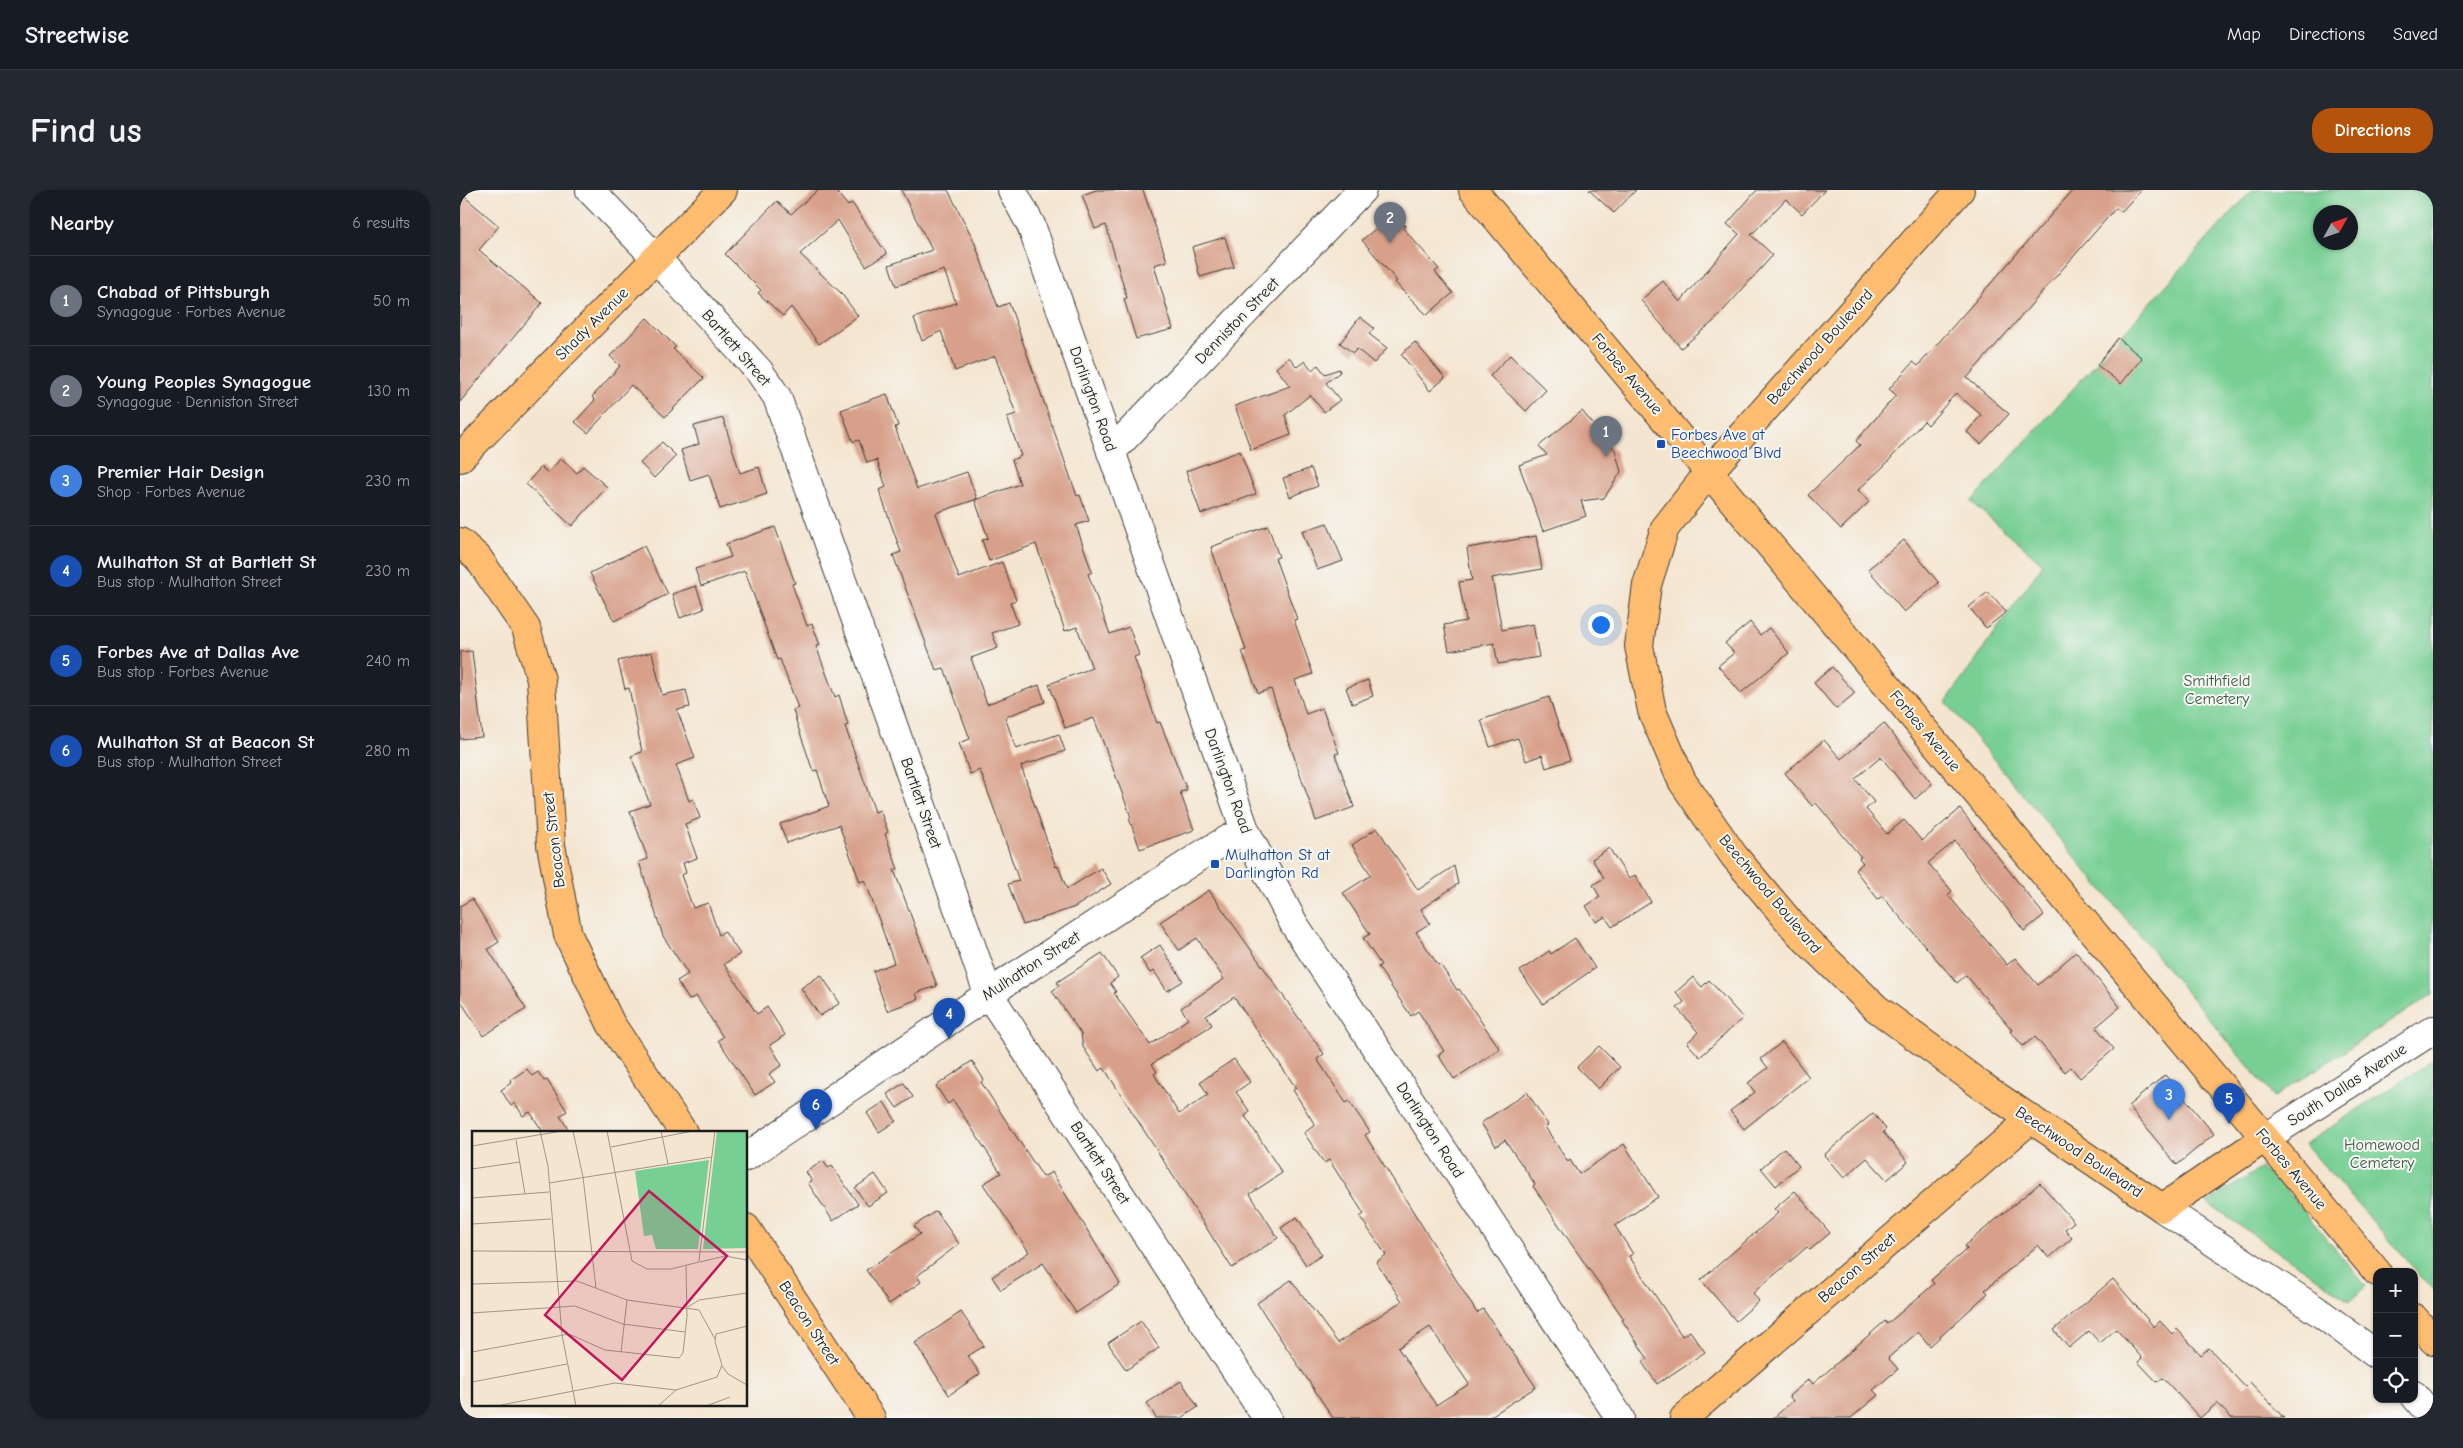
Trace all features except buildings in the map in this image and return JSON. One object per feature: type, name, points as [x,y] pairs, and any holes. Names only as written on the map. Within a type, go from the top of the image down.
[{"type":"main road","name":"Shady Avenue","points":[[460,458],[723,190]]},
{"type":"main road","name":"Forbes Avenue","points":[[1474,190],[2374,1268]]},
{"type":"main road","name":"Beechwood Boulevard","points":[[1960,190],[1709,472],[1665,528],[1647,585],[1639,646],[1652,711],[1682,781],[1740,864],[1800,933],[1876,1008],[1982,1086],[2162,1208]]},
{"type":"main road","name":"Beacon Street","points":[[460,542],[478,558],[526,628],[542,680],[551,845],[568,935],[611,1024],[682,1131]]},
{"type":"main road","name":"Beacon Street","points":[[1684,1418],[2031,1119]]},
{"type":"main road","name":"South Dallas Avenue","points":[[2162,1208],[2265,1138]]},
{"type":"main road","name":"Beacon Street","points":[[748,1231],[871,1418]]},
{"type":"main road","points":[[2418,1323],[2433,1340]]},
{"type":"street","name":"Bartlett Street","points":[[590,190],[656,258],[759,371],[778,396],[988,994],[1267,1418]]},
{"type":"street","name":"Darlington Road","points":[[1012,190],[1031,225],[1245,830],[1294,924],[1620,1418]]},
{"type":"street","name":"Denniston Street","points":[[1112,452],[1362,190]]},
{"type":"street","name":"Mulhatton Street","points":[[748,1156],[988,994],[1206,852],[1245,830]]},
{"type":"street","name":"South Dallas Avenue","points":[[2265,1138],[2433,1030]]},
{"type":"street","name":"Beechwood Boulevard","points":[[2162,1208],[2319,1312],[2373,1352]]},
{"type":"street","points":[[2418,1400],[2433,1418]]},
{"type":"green space","name":"Smithfield Cemetery","points":[[2252,190],[2433,190],[2433,994],[2274,1097],[1946,702],[2043,564],[1971,502]]},
{"type":"green space","name":"Homewood Cemetery","points":[[2433,1060],[2433,1290],[2418,1273],[2418,1268],[2414,1268],[2305,1144]]},
{"type":"green space","points":[[2261,1168],[2268,1176],[2272,1173],[2366,1286],[2350,1301],[2207,1203]]},
{"type":"place","name":"Young Peoples Synagogue","points":[[1390,243]]},
{"type":"place","name":"Forbes Ave at Beechwood Blvd","points":[[1661,444]]},
{"type":"place","name":"Chabad of Pittsburgh","points":[[1606,457]]},
{"type":"place","name":"Mulhatton St at Darlington Rd","points":[[1215,864]]},
{"type":"place","name":"Mulhatton St at Bartlett St","points":[[949,1039]]},
{"type":"place","name":"Premier Hair Design","points":[[2169,1120]]},
{"type":"place","name":"Forbes Ave at Dallas Ave","points":[[2229,1124]]},
{"type":"place","name":"Mulhatton St at Beacon St","points":[[816,1130]]}]
